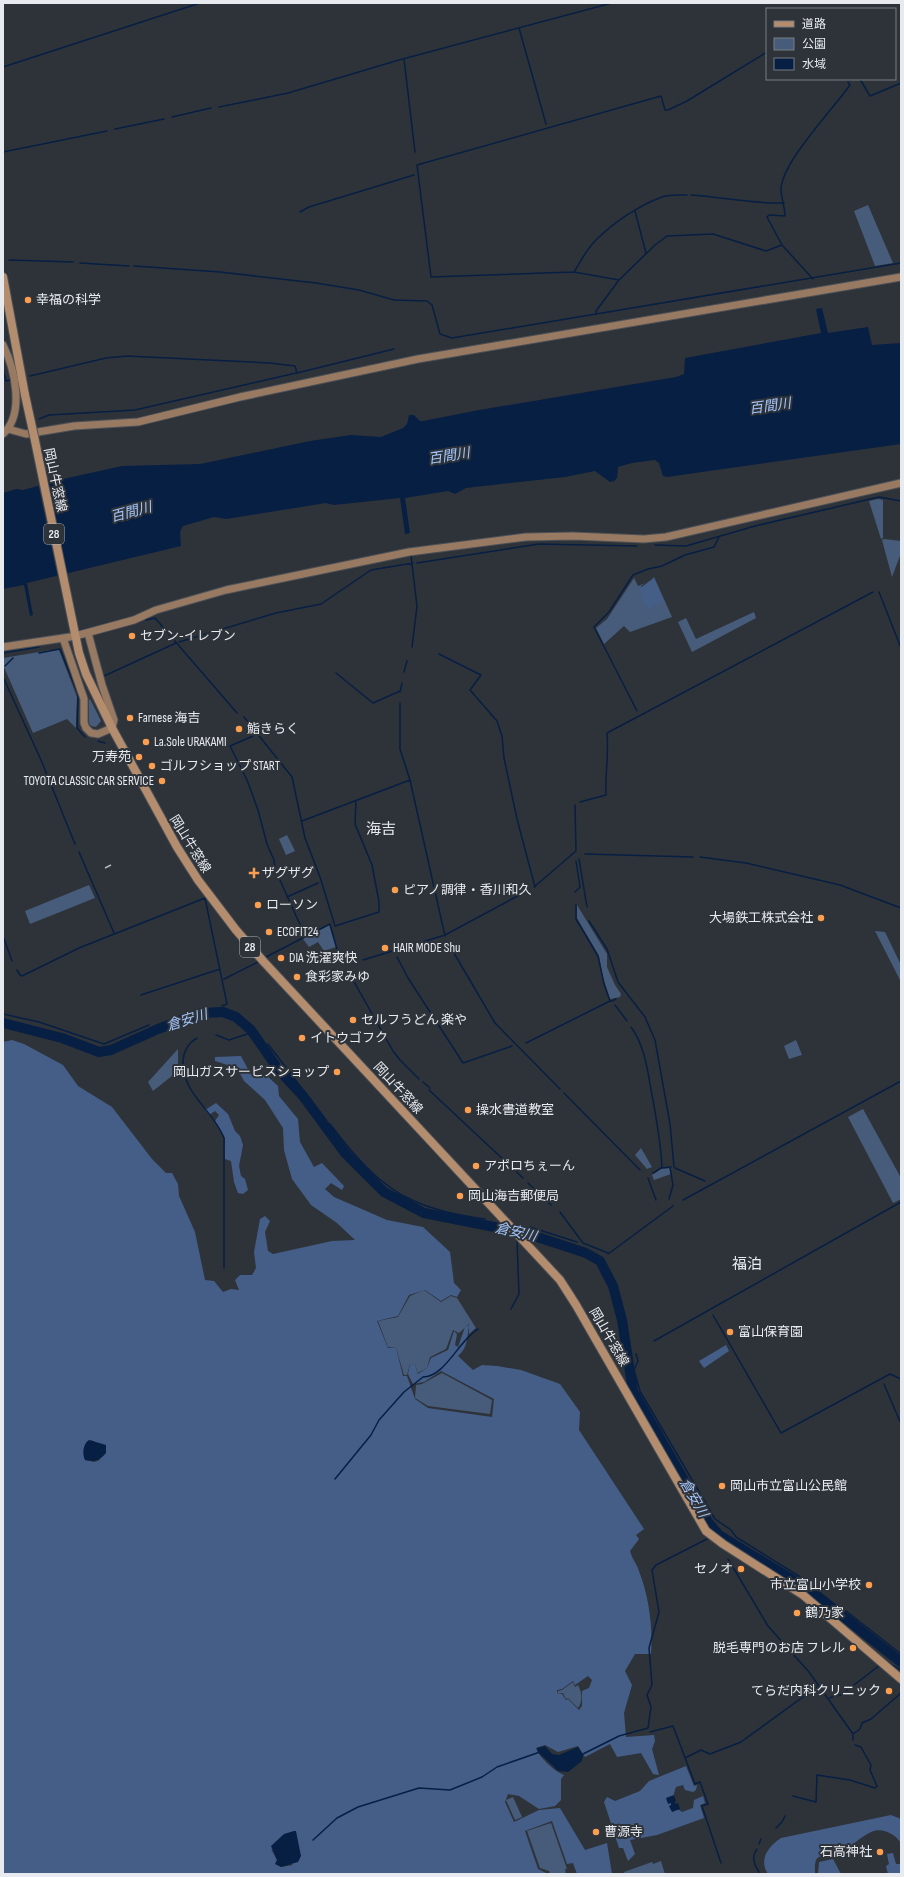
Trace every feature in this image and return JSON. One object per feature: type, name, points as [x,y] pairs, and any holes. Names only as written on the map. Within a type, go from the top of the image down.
[{"type":"main road","name":"岡山牛窓線","points":[[3,276],[5,302],[79,653],[86,674],[112,728],[176,847],[198,880],[236,930],[551,1268],[569,1292],[706,1531],[723,1544],[803,1595],[901,1679]]},
{"type":"street","points":[[3,345],[9,362],[17,402],[15,418],[6,432],[26,434],[74,426],[138,422],[292,385],[418,359],[901,277]]},
{"type":"street","points":[[80,635],[134,620],[156,610],[226,590],[402,553],[526,537],[666,537],[901,483]]},
{"type":"street","points":[[3,647],[66,638],[84,699],[84,723],[86,728],[91,733],[98,734],[112,728],[114,720],[102,685],[88,633]]},
{"type":"green space","points":[[868,205],[893,263],[875,266],[854,211]]},
{"type":"green space","points":[[878,499],[883,500],[883,538],[881,539],[869,501]]},
{"type":"green space","points":[[882,540],[901,541],[901,553],[892,577]]},
{"type":"green space","points":[[654,577],[672,617],[630,632],[624,626],[604,644],[596,628],[607,619],[634,578],[638,586],[646,583],[641,586],[647,609],[653,579],[651,580]]},
{"type":"green space","points":[[754,612],[756,618],[692,652],[678,622],[686,618],[696,639]]},
{"type":"green space","points":[[59,650],[77,697],[76,728],[67,719],[33,733],[3,665],[3,658]]},
{"type":"green space","points":[[90,699],[101,721],[96,727],[91,726],[89,723]]},
{"type":"green space","points":[[287,835],[295,851],[286,855],[279,839]]},
{"type":"green space","points":[[89,885],[95,898],[30,924],[25,911]]},
{"type":"green space","points":[[577,905],[607,954],[607,967],[621,994],[620,997],[610,999],[603,977],[599,956],[577,918]]},
{"type":"green space","points":[[329,925],[336,947],[324,951],[318,942],[309,947],[303,939]]},
{"type":"green space","points":[[875,931],[885,932],[901,965],[901,982]]},
{"type":"green space","points":[[796,1040],[802,1055],[789,1059],[784,1046]]},
{"type":"green space","points":[[178,1049],[178,1071],[153,1091],[148,1082]]},
{"type":"green space","points":[[863,1109],[901,1178],[901,1199],[893,1203],[848,1117]]},
{"type":"green space","points":[[641,1148],[652,1167],[647,1169],[635,1155]]},
{"type":"green space","points":[[670,1168],[671,1174],[654,1180],[652,1175],[661,1169]]},
{"type":"green space","points":[[424,1290],[441,1302],[451,1296],[457,1298],[476,1328],[469,1334],[469,1324],[459,1333],[453,1330],[446,1349],[430,1357],[427,1368],[418,1373],[415,1365],[410,1364],[407,1375],[404,1375],[396,1348],[388,1347],[378,1321],[398,1317],[410,1296]]},
{"type":"green space","points":[[442,1373],[492,1400],[490,1414],[428,1406],[415,1398],[416,1385],[422,1384]]},
{"type":"green space","points":[[573,1682],[575,1687],[578,1685],[581,1694],[581,1703],[578,1708],[568,1698],[566,1699],[563,1693],[557,1694],[558,1691],[562,1690]]},
{"type":"green space","points":[[513,1797],[522,1817],[515,1820],[506,1800]]},
{"type":"green space","points":[[551,1823],[567,1869],[565,1869],[566,1874],[550,1874],[549,1871],[540,1868],[527,1831]]},
{"type":"green space","points":[[661,1861],[665,1874],[625,1874],[624,1872],[652,1862],[653,1864]]},
{"type":"shaded area","points":[[654,578],[664,601],[647,609],[639,589]]},
{"type":"shaded area","points":[[12,1040],[24,1044],[63,1065],[78,1086],[112,1107],[152,1159],[166,1173],[172,1173],[178,1184],[179,1196],[195,1232],[205,1280],[214,1281],[223,1292],[231,1289],[239,1290],[235,1280],[240,1275],[252,1275],[256,1268],[254,1252],[260,1219],[265,1216],[270,1221],[265,1232],[268,1251],[273,1254],[332,1241],[355,1240],[337,1223],[311,1205],[292,1179],[284,1150],[283,1128],[265,1100],[244,1081],[237,1068],[215,1061],[215,1057],[241,1056],[251,1075],[257,1078],[266,1075],[278,1086],[279,1096],[298,1119],[300,1142],[314,1167],[322,1163],[344,1186],[342,1190],[331,1183],[325,1189],[334,1197],[387,1220],[423,1227],[450,1252],[454,1283],[461,1290],[457,1297],[451,1295],[441,1301],[425,1290],[409,1295],[398,1316],[377,1321],[388,1348],[396,1348],[403,1376],[407,1376],[415,1399],[428,1408],[492,1417],[494,1399],[441,1371],[424,1382],[413,1384],[408,1374],[410,1364],[415,1365],[418,1374],[427,1368],[431,1358],[448,1350],[454,1331],[457,1334],[455,1345],[458,1347],[465,1327],[469,1325],[464,1349],[458,1356],[473,1370],[482,1365],[497,1366],[521,1370],[560,1384],[580,1412],[579,1430],[644,1529],[636,1535],[639,1539],[630,1551],[638,1568],[648,1602],[651,1623],[651,1654],[635,1654],[625,1671],[632,1685],[624,1713],[626,1737],[654,1735],[655,1741],[652,1749],[659,1775],[653,1774],[641,1753],[617,1757],[610,1744],[585,1757],[578,1746],[558,1752],[545,1745],[536,1748],[537,1751],[552,1767],[564,1775],[561,1779],[561,1800],[555,1806],[539,1809],[519,1796],[508,1794],[505,1802],[514,1822],[539,1810],[560,1808],[585,1850],[607,1843],[612,1874],[577,1874],[573,1863],[567,1864],[552,1821],[525,1831],[538,1869],[548,1874],[3,1874],[3,1042]],"holes":[[[91,1440],[95,1442],[100,1460],[94,1462],[85,1460]],[[588,1676],[592,1680],[589,1688],[582,1691],[582,1706],[579,1710],[568,1699],[566,1700],[562,1694],[557,1694],[557,1690],[562,1689],[573,1681],[575,1685]],[[271,1849],[293,1865],[281,1867],[276,1864],[277,1860]]]},
{"type":"shaded area","points":[[216,1103],[228,1114],[235,1131],[240,1136],[243,1145],[239,1166],[241,1176],[245,1179],[248,1190],[243,1194],[238,1193],[234,1182],[231,1161],[225,1159],[225,1138],[215,1121],[219,1115],[215,1111],[209,1115],[205,1110]]},
{"type":"shaded area","points":[[726,1345],[729,1351],[704,1368],[699,1361]]},
{"type":"shaded area","points":[[686,1766],[694,1786],[697,1785],[696,1790],[693,1792],[685,1790],[683,1785],[676,1787],[674,1801],[676,1807],[682,1812],[693,1808],[694,1800],[703,1796],[705,1803],[700,1805],[704,1818],[657,1835],[630,1840],[635,1854],[628,1861],[623,1848],[619,1848],[604,1802],[607,1797],[615,1801],[640,1791],[649,1781]]},
{"type":"shaded area","points":[[891,1815],[901,1819],[901,1843],[892,1834],[879,1830],[867,1834],[842,1851],[835,1854],[823,1855],[817,1858],[815,1864],[815,1874],[768,1874],[765,1868],[764,1863],[766,1853],[772,1845],[781,1838]]},
{"type":"shaded area","points":[[893,1853],[896,1864],[901,1864],[901,1874],[888,1874],[886,1866],[889,1864],[887,1854]]},
{"type":"shaded area","points":[[833,1859],[841,1874],[818,1874],[819,1862]]},
{"type":"water","name":"百間川","points":[[822,308],[828,333],[868,327],[872,345],[901,343],[901,444],[667,477],[663,476],[659,463],[655,460],[632,463],[618,467],[617,478],[610,482],[595,471],[565,477],[466,488],[455,494],[448,491],[405,498],[410,533],[405,534],[400,498],[334,505],[326,503],[226,519],[214,517],[183,526],[180,532],[181,546],[27,583],[33,615],[30,616],[24,585],[3,589],[3,493],[16,489],[23,490],[63,479],[122,466],[200,464],[310,441],[351,435],[381,437],[403,428],[407,424],[409,415],[414,415],[420,421],[423,421],[479,410],[676,377],[684,374],[685,358],[821,333],[816,309]]},
{"type":"water","points":[[89,1440],[106,1445],[106,1453],[101,1458],[94,1461],[85,1460],[85,1444]]},
{"type":"water","points":[[545,1746],[552,1754],[559,1755],[578,1747],[583,1755],[582,1761],[568,1772],[558,1771],[538,1752],[537,1748]]},
{"type":"water","points":[[674,1795],[676,1801],[675,1804],[678,1803],[680,1809],[672,1812],[669,1806],[671,1803],[668,1804],[666,1798]]},
{"type":"water","points":[[296,1831],[301,1856],[298,1862],[281,1867],[275,1864],[277,1860],[271,1846],[284,1834]]},
{"type":"pier","points":[[47,481],[67,576],[58,578],[38,483]]},
{"type":"waterway","points":[[3,67],[200,3]]},
{"type":"waterway","points":[[219,107],[288,93],[399,60],[612,3]]},
{"type":"waterway","points":[[519,28],[546,124]]},
{"type":"waterway","points":[[417,165],[661,96],[665,110],[668,110],[687,101],[766,53]]},
{"type":"waterway","points":[[404,59],[415,152]]},
{"type":"waterway","points":[[861,80],[870,96],[901,83]]},
{"type":"waterway","points":[[813,279],[782,245],[767,217],[769,215],[785,216],[781,189],[790,165],[810,136],[850,85],[848,82]]},
{"type":"waterway","points":[[172,117],[211,108]]},
{"type":"waterway","points":[[115,129],[164,119]]},
{"type":"waterway","points":[[3,152],[107,131]]},
{"type":"waterway","points":[[417,165],[431,277],[574,272],[619,280]]},
{"type":"waterway","points":[[300,212],[309,207],[414,175]]},
{"type":"waterway","points":[[574,272],[587,250],[611,226],[645,205],[662,197],[671,195],[687,195]]},
{"type":"waterway","points":[[691,195],[784,203]]},
{"type":"waterway","points":[[635,211],[646,253]]},
{"type":"waterway","points":[[596,314],[596,311],[619,280],[655,245],[667,236],[713,234],[766,251],[782,245]]},
{"type":"waterway","points":[[9,260],[73,262]]},
{"type":"waterway","points":[[80,263],[129,266]]},
{"type":"waterway","points":[[134,266],[220,272],[316,283],[359,290],[394,300],[427,301],[432,305],[440,334],[452,338],[901,263]]},
{"type":"waterway","points":[[30,376],[106,358],[127,356],[270,363],[295,366],[297,373],[394,349]]},
{"type":"waterway","points":[[3,369],[6,381],[10,380]]},
{"type":"waterway","points":[[39,419],[49,415],[135,410],[296,373]]},
{"type":"waterway","points":[[655,545],[686,546],[755,526],[879,497],[901,501]]},
{"type":"waterway","points":[[637,711],[594,627],[609,612],[633,575],[648,569],[662,566],[685,555],[714,547],[719,537]]},
{"type":"waterway","points":[[417,563],[539,544],[637,546]]},
{"type":"waterway","points":[[411,556],[417,606],[412,647]]},
{"type":"waterway","points":[[179,642],[276,613],[321,604],[371,570],[413,563]]},
{"type":"waterway","points":[[580,802],[606,795],[608,749],[607,733],[873,592]]},
{"type":"waterway","points":[[879,592],[901,648]]},
{"type":"waterway","points":[[146,620],[155,618],[237,713]]},
{"type":"waterway","points":[[104,676],[176,643]]},
{"type":"waterway","points":[[3,653],[39,647]]},
{"type":"waterway","points":[[39,653],[60,649],[78,694],[77,728],[85,737]]},
{"type":"waterway","points":[[439,654],[481,675],[470,690],[497,721],[502,736],[504,758],[517,819],[535,887]]},
{"type":"waterway","points":[[5,666],[13,658]]},
{"type":"waterway","points":[[404,672],[407,661]]},
{"type":"waterway","points":[[336,673],[373,703],[400,691]]},
{"type":"waterway","points":[[3,677],[41,760],[75,844]]},
{"type":"waterway","points":[[400,692],[402,683]]},
{"type":"waterway","points":[[400,703],[400,749],[410,780],[445,936]]},
{"type":"waterway","points":[[244,717],[292,777],[305,838],[320,877],[335,926],[379,912],[379,902],[372,865],[355,824],[356,800]]},
{"type":"waterway","points":[[253,736],[230,746],[247,780],[258,810],[267,844],[274,860],[275,869],[302,929]]},
{"type":"waterway","points":[[98,741],[105,743]]},
{"type":"waterway","points":[[302,821],[410,780]]},
{"type":"waterway","points":[[534,887],[576,851],[575,805]]},
{"type":"waterway","points":[[79,852],[114,933]]},
{"type":"waterway","points":[[585,854],[693,857]]},
{"type":"waterway","points":[[700,857],[746,863],[840,885],[901,908]]},
{"type":"waterway","points":[[579,859],[587,907]]},
{"type":"waterway","points":[[575,892],[580,887],[576,861]]},
{"type":"waterway","points":[[287,897],[318,883]]},
{"type":"waterway","points":[[363,960],[445,935],[527,891]]},
{"type":"waterway","points":[[17,970],[22,976],[79,948],[205,898],[227,1004],[222,1006]]},
{"type":"waterway","points":[[576,905],[576,919],[598,956],[604,984],[610,1001],[613,1001]]},
{"type":"waterway","points":[[589,921],[607,949],[618,982],[645,1017],[655,1040],[670,1124],[674,1167]]},
{"type":"waterway","points":[[266,957],[330,924],[338,953]]},
{"type":"waterway","points":[[3,936],[12,961]]},
{"type":"waterway","points":[[448,943],[495,1023],[560,1089]]},
{"type":"waterway","points":[[397,957],[408,978],[463,1063],[512,1046]]},
{"type":"waterway","points":[[224,979],[258,962]]},
{"type":"waterway","points":[[141,995],[220,969]]},
{"type":"waterway","points":[[348,971],[393,1051],[419,1079]]},
{"type":"waterway","points":[[612,1001],[616,999]]},
{"type":"waterway","points":[[526,1043],[610,1001]]},
{"type":"waterway","points":[[615,1005],[627,1021]]},
{"type":"waterway","name":"倉安川","points":[[3,1019],[56,1033],[106,1050],[186,1015],[209,1009],[210,1012]]},
{"type":"waterway","name":"倉安川","points":[[3,1023],[62,1038],[99,1052],[111,1050],[158,1029],[200,1013],[223,1012],[236,1017],[251,1030],[278,1069],[303,1096],[345,1153],[384,1192],[424,1213],[525,1233],[586,1253],[600,1261],[613,1286],[622,1320],[633,1391],[708,1522],[719,1535],[811,1591],[901,1662]]},
{"type":"waterway","points":[[3,1014],[39,1022],[104,1044],[149,1025]]},
{"type":"waterway","points":[[631,1027],[640,1043],[646,1062],[659,1134],[662,1168]]},
{"type":"waterway","points":[[216,1035],[229,1040],[253,1032]]},
{"type":"waterway","points":[[197,1038],[191,1042],[185,1050],[183,1060],[184,1072],[187,1083],[213,1118],[224,1138],[224,1268]]},
{"type":"waterway","points":[[268,1044],[326,1120]]},
{"type":"waterway","points":[[683,1200],[901,1081]]},
{"type":"waterway","points":[[423,1082],[430,1088]]},
{"type":"waterway","points":[[429,1090],[523,1178]]},
{"type":"waterway","points":[[564,1093],[640,1170]]},
{"type":"waterway","points":[[330,1124],[366,1167],[400,1194],[421,1204],[439,1210],[485,1219]]},
{"type":"waterway","points":[[653,1173],[661,1168],[671,1167]]},
{"type":"waterway","points":[[669,1199],[673,1185],[670,1168]]},
{"type":"waterway","points":[[675,1168],[705,1181]]},
{"type":"waterway","points":[[648,1178],[656,1200]]},
{"type":"waterway","points":[[528,1183],[551,1205]]},
{"type":"waterway","points":[[654,1341],[901,1202]]},
{"type":"waterway","points":[[608,1254],[673,1206]]},
{"type":"waterway","points":[[560,1212],[583,1243],[608,1253]]},
{"type":"waterway","points":[[530,1227],[577,1242]]},
{"type":"waterway","points":[[511,1309],[519,1294],[517,1240]]},
{"type":"waterway","points":[[713,1315],[781,1433],[890,1374],[901,1379]]},
{"type":"waterway","points":[[335,1479],[371,1435],[379,1420],[404,1392],[423,1377],[438,1371],[445,1365],[464,1341],[478,1329]]},
{"type":"waterway","points":[[636,1354],[638,1361],[634,1370],[640,1391],[715,1519],[731,1530],[736,1537],[810,1583]]},
{"type":"waterway","points":[[884,1384],[901,1424]]},
{"type":"waterway","points":[[581,1755],[619,1736],[648,1728],[651,1707],[647,1695],[652,1685],[649,1648],[659,1612],[652,1570],[656,1565],[707,1539]]},
{"type":"waterway","points":[[728,1559],[768,1626],[809,1672],[853,1734]]},
{"type":"waterway","points":[[846,1611],[901,1654]]},
{"type":"waterway","points":[[885,1661],[901,1670]]},
{"type":"waterway","points":[[830,1698],[841,1695],[880,1665]]},
{"type":"waterway","points":[[685,1758],[701,1750],[710,1754],[741,1742],[818,1686]]},
{"type":"waterway","points":[[853,1740],[853,1734],[860,1729],[862,1723],[871,1719],[901,1693]]},
{"type":"waterway","points":[[650,1732],[673,1726],[695,1784],[700,1782],[708,1804],[702,1806],[721,1863]]},
{"type":"waterway","points":[[793,1796],[816,1802],[817,1775],[850,1780],[875,1788],[877,1786],[870,1770],[871,1765],[861,1747],[855,1745]]},
{"type":"waterway","points":[[313,1840],[337,1818],[358,1807],[419,1788],[450,1790],[482,1777],[497,1767],[540,1752]]},
{"type":"waterway","points":[[776,1828],[785,1816]]},
{"type":"waterway","points":[[759,1844],[761,1839]]},
{"type":"waterway","points":[[757,1849],[754,1855],[754,1860],[759,1872]]},
{"type":"railway","points":[[105,868],[111,865]]},
{"type":"place","name":"幸福の科学","points":[[28,300]]},
{"type":"place","name":"セブン-イレブン","points":[[132,636]]},
{"type":"place","name":"Farnese 海吉","points":[[130,718]]},
{"type":"place","name":"鮨きらく","points":[[239,729]]},
{"type":"place","name":"La.Sole URAKAMI","points":[[146,742]]},
{"type":"place","name":"万寿苑","points":[[139,757]]},
{"type":"place","name":"ゴルフショップ START","points":[[152,766]]},
{"type":"place","name":"TOYOTA CLASSIC CAR SERVICE","points":[[162,781]]},
{"type":"place","name":"ザグザグ","points":[[254,873]]},
{"type":"place","name":"ピアノ調律・香川和久","points":[[395,890]]},
{"type":"place","name":"ローソン","points":[[258,905]]},
{"type":"place","name":"大場鉄工株式会社","points":[[821,918]]},
{"type":"place","name":"ECOFIT24","points":[[269,932]]},
{"type":"place","name":"HAIR MODE Shu","points":[[385,948]]},
{"type":"place","name":"DIA 洗濯爽快","points":[[281,958]]},
{"type":"place","name":"食彩家みゆ","points":[[297,977]]},
{"type":"place","name":"セルフうどん 楽や","points":[[353,1020]]},
{"type":"place","name":"イトウゴフク","points":[[302,1038]]},
{"type":"place","name":"岡山ガスサービスショップ","points":[[337,1072]]},
{"type":"place","name":"操水書道教室","points":[[468,1110]]},
{"type":"place","name":"アポロちぇーん","points":[[476,1166]]},
{"type":"place","name":"岡山海吉郵便局","points":[[460,1196]]},
{"type":"place","name":"富山保育園","points":[[730,1332]]},
{"type":"place","name":"岡山市立富山公民館","points":[[722,1486]]},
{"type":"place","name":"セノオ","points":[[741,1569]]},
{"type":"place","name":"市立富山小学校","points":[[869,1585]]},
{"type":"place","name":"鶴乃家","points":[[797,1613]]},
{"type":"place","name":"脱毛専門のお店 フレル","points":[[853,1648]]},
{"type":"place","name":"てらだ内科クリニック","points":[[889,1691]]},
{"type":"place","name":"曹源寺","points":[[596,1832]]},
{"type":"place","name":"石高神社","points":[[880,1852]]},
{"type":"district","name":"海吉","points":[[381,829]]},
{"type":"district","name":"福泊","points":[[747,1264]]}]
